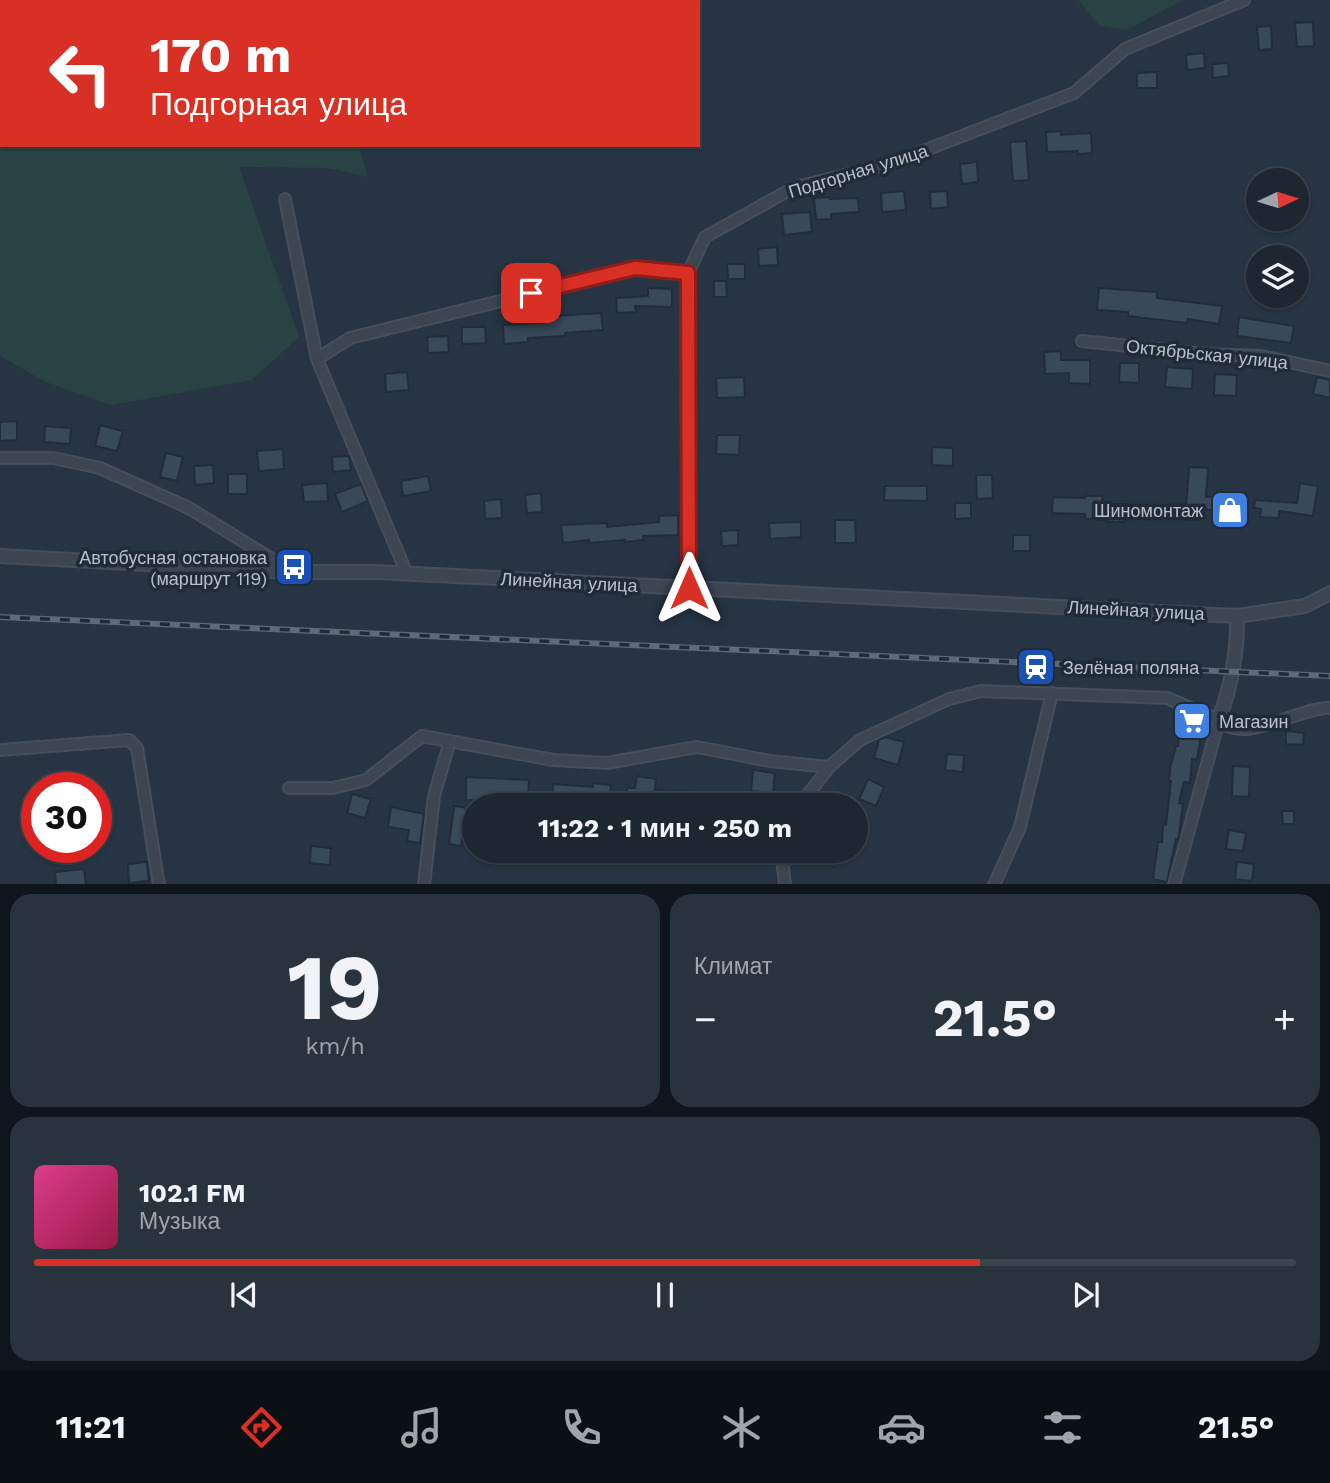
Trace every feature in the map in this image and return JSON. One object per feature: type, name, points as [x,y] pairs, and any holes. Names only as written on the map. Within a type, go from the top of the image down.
[{"type":"street","name":"Подгорная улица","points":[[688,273],[705,237],[793,188],[888,164],[1074,93],[1125,49],[1244,0]]},
{"type":"street","points":[[285,199],[317,359],[407,574]]},
{"type":"street","points":[[317,359],[350,338],[635,268],[688,273],[689,588]]},
{"type":"street","name":"Октябрьская улица","points":[[1082,341],[1204,354],[1261,356],[1330,371]]},
{"type":"street","points":[[0,458],[53,458],[100,468],[189,508],[293,572]]},
{"type":"street","name":"Линейная улица","points":[[0,556],[1237,616],[1306,606],[1330,593]]},
{"type":"street","points":[[1174,884],[1226,699],[1238,644],[1237,616]]},
{"type":"street","points":[[809,793],[828,766],[860,740],[949,699],[981,691],[1167,698],[1219,720],[1225,727],[1245,731],[1317,707],[1330,708]]},
{"type":"street","points":[[994,884],[1020,827],[1052,693]]},
{"type":"street","points":[[289,788],[333,788],[366,780],[422,736],[554,760],[607,763],[697,747],[770,761],[828,766]]},
{"type":"street","points":[[0,750],[129,740],[137,748],[159,884]]},
{"type":"street","points":[[424,884],[434,796],[450,741]]},
{"type":"street","points":[[783,863],[785,884]]},
{"type":"green space","points":[[1078,0],[1183,0],[1127,30],[1100,26]]},
{"type":"green space","points":[[0,147],[360,147],[368,177],[328,168],[239,167],[299,337],[252,380],[111,405],[46,382],[0,356]]},
{"type":"building","points":[[1313,22],[1314,46],[1297,47],[1295,23]]},
{"type":"building","points":[[1271,26],[1272,49],[1259,50],[1257,27]]},
{"type":"building","points":[[1204,53],[1205,68],[1187,70],[1186,55]]},
{"type":"building","points":[[1228,63],[1229,76],[1213,78],[1212,64]]},
{"type":"building","points":[[1157,72],[1157,88],[1137,88],[1137,73]]},
{"type":"building","points":[[1061,131],[1061,135],[1091,133],[1092,153],[1047,152],[1046,132]]},
{"type":"building","points":[[1026,141],[1029,180],[1013,181],[1010,142]]},
{"type":"building","points":[[977,162],[978,182],[962,184],[960,164]]},
{"type":"building","points":[[904,191],[906,210],[882,212],[881,193]]},
{"type":"building","points":[[947,191],[948,207],[931,209],[930,192]]},
{"type":"building","points":[[814,198],[858,198],[859,212],[831,214],[831,219],[816,220]]},
{"type":"building","points":[[810,212],[812,232],[784,235],[782,214]]},
{"type":"building","points":[[777,247],[778,265],[759,266],[758,249]]},
{"type":"building","points":[[727,264],[745,264],[745,279],[728,279]]},
{"type":"building","points":[[714,281],[726,281],[727,297],[714,297]]},
{"type":"building","points":[[648,288],[672,289],[672,307],[635,306],[636,312],[617,313],[616,298],[648,296]]},
{"type":"building","points":[[1099,288],[1157,292],[1157,298],[1222,306],[1219,324],[1188,319],[1187,323],[1128,316],[1128,312],[1097,310]]},
{"type":"building","points":[[601,313],[603,330],[528,338],[528,342],[504,344],[503,325],[543,323],[542,317]]},
{"type":"building","points":[[1239,317],[1294,326],[1291,343],[1237,336]]},
{"type":"building","points":[[462,327],[485,327],[486,343],[462,344]]},
{"type":"building","points":[[448,336],[449,352],[428,353],[427,337]]},
{"type":"building","points":[[1061,351],[1061,360],[1090,360],[1090,384],[1069,383],[1069,373],[1045,374],[1044,352]]},
{"type":"building","points":[[1120,363],[1139,363],[1139,383],[1119,382]]},
{"type":"building","points":[[1167,367],[1193,369],[1192,389],[1165,387]]},
{"type":"building","points":[[407,372],[409,390],[386,392],[385,374]]},
{"type":"building","points":[[1215,374],[1237,375],[1236,396],[1214,395]]},
{"type":"building","points":[[744,377],[745,397],[717,398],[716,378]]},
{"type":"building","points":[[1317,377],[1330,380],[1330,398],[1313,394]]},
{"type":"building","points":[[17,421],[17,440],[0,441],[0,422]]},
{"type":"building","points":[[100,425],[123,431],[117,451],[95,446]]},
{"type":"building","points":[[45,426],[71,428],[70,444],[44,442]]},
{"type":"building","points":[[717,435],[740,435],[739,455],[716,454]]},
{"type":"building","points":[[932,447],[953,448],[953,466],[932,465]]},
{"type":"building","points":[[283,449],[284,469],[259,471],[257,451]]},
{"type":"building","points":[[166,453],[183,457],[177,481],[160,477]]},
{"type":"building","points":[[349,456],[351,470],[333,472],[332,457]]},
{"type":"building","points":[[213,465],[214,483],[195,485],[194,466]]},
{"type":"building","points":[[1189,467],[1208,468],[1206,497],[1231,495],[1233,512],[1186,509]]},
{"type":"building","points":[[228,474],[247,474],[247,494],[228,494]]},
{"type":"building","points":[[976,475],[992,475],[993,498],[977,499]]},
{"type":"building","points":[[428,476],[431,491],[403,496],[401,481]]},
{"type":"building","points":[[327,483],[328,501],[304,502],[302,485]]},
{"type":"building","points":[[1300,483],[1318,486],[1313,516],[1279,511],[1279,518],[1260,517],[1261,509],[1254,508],[1255,500],[1297,503]]},
{"type":"building","points":[[361,484],[368,501],[342,512],[335,494]]},
{"type":"building","points":[[885,486],[927,486],[927,501],[884,500]]},
{"type":"building","points":[[541,493],[542,512],[527,513],[525,495]]},
{"type":"building","points":[[1102,496],[1103,504],[1125,504],[1125,522],[1107,522],[1107,518],[1085,519],[1085,514],[1052,513],[1053,497]]},
{"type":"building","points":[[501,499],[502,518],[485,519],[484,501]]},
{"type":"building","points":[[955,503],[971,503],[971,518],[955,519]]},
{"type":"building","points":[[678,515],[678,535],[643,536],[644,540],[625,542],[589,543],[589,540],[563,543],[561,525],[607,523],[607,527],[659,522],[659,516]]},
{"type":"building","points":[[835,520],[855,520],[856,543],[835,543]]},
{"type":"building","points":[[801,522],[801,537],[770,539],[769,523]]},
{"type":"building","points":[[738,530],[738,545],[722,546],[721,531]]},
{"type":"building","points":[[1013,535],[1030,535],[1030,551],[1013,551]]},
{"type":"building","points":[[1182,713],[1203,722],[1197,760],[1192,759],[1190,783],[1184,782],[1179,803],[1183,804],[1179,835],[1167,882],[1153,879],[1158,842],[1162,842],[1163,824],[1166,825],[1170,768],[1178,746]]},
{"type":"building","points":[[1286,731],[1304,733],[1303,745],[1286,744]]},
{"type":"building","points":[[885,737],[904,742],[898,765],[874,758],[879,740]]},
{"type":"building","points":[[947,754],[964,755],[963,772],[945,770]]},
{"type":"building","points":[[1233,766],[1250,767],[1249,797],[1232,796]]},
{"type":"building","points":[[753,770],[775,773],[773,793],[751,791]]},
{"type":"building","points":[[637,776],[656,779],[655,790],[698,792],[626,793],[627,788],[635,788]]},
{"type":"building","points":[[466,777],[529,780],[528,793],[466,793]]},
{"type":"building","points":[[868,779],[884,787],[876,806],[868,803],[868,793],[862,793]]},
{"type":"building","points":[[593,783],[611,785],[610,793],[553,793],[553,784],[593,787]]},
{"type":"building","points":[[352,794],[371,799],[365,818],[347,813]]},
{"type":"building","points":[[454,806],[462,807],[461,846],[449,844]]},
{"type":"building","points":[[391,807],[424,814],[420,843],[407,841],[409,830],[388,827]]},
{"type":"building","points":[[1282,811],[1294,811],[1294,824],[1283,824]]},
{"type":"building","points":[[1229,830],[1246,833],[1243,851],[1226,849]]},
{"type":"building","points":[[311,846],[331,848],[330,865],[310,863]]},
{"type":"building","points":[[147,862],[149,881],[129,883],[128,864]]},
{"type":"building","points":[[1237,862],[1254,864],[1252,881],[1235,879]]},
{"type":"building","points":[[84,869],[86,884],[56,884],[55,872]]},
{"type":"railway","points":[[0,617],[1330,676]]},
{"type":"place","name":"Шиномонтаж","points":[[1230,510]]},
{"type":"place","name":"Автобусная остановка (маршрут 119)","points":[[294,567]]},
{"type":"place","name":"Зелёная поляна","points":[[1036,667]]},
{"type":"place","name":"Магазин","points":[[1192,721]]},
{"type":"route","points":[[531,293],[635,268],[688,273],[689,588]]}]
